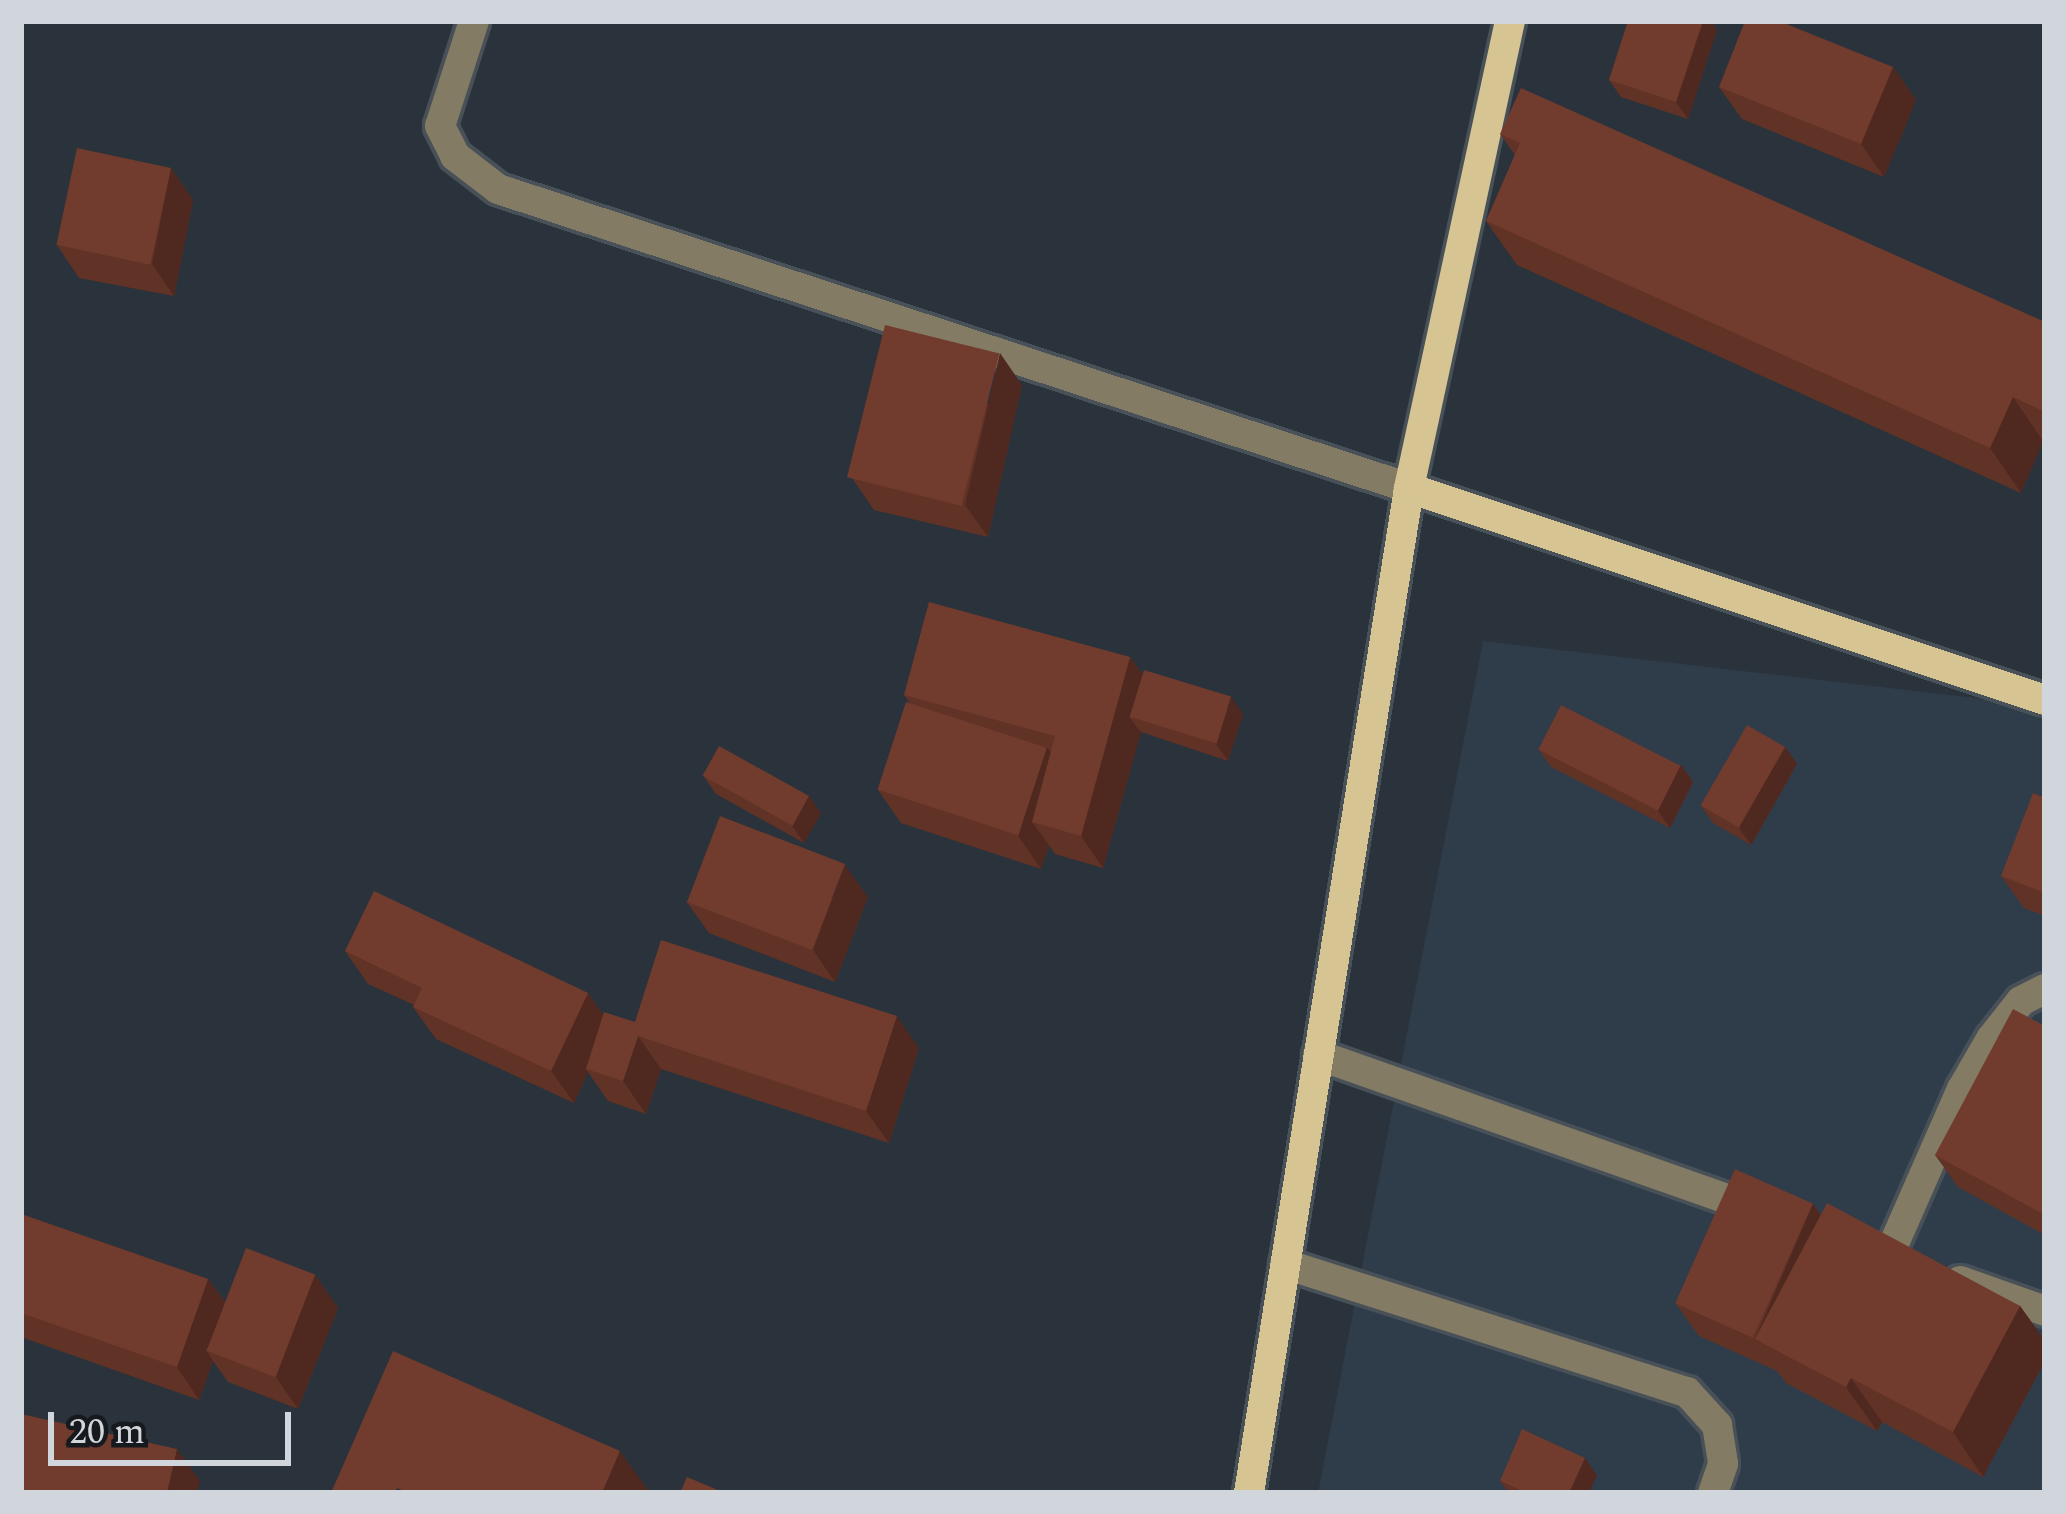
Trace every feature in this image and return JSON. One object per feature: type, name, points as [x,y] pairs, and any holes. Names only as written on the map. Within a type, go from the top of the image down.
[{"type":"main road","points":[[1249,1493],[1409,488],[1510,21]]},
{"type":"main road","points":[[1409,488],[2045,700]]},
{"type":"street","points":[[474,21],[440,126],[455,157],[498,189],[1409,488]]},
{"type":"street","points":[[2045,989],[2021,1001],[1990,1039],[1962,1089],[1900,1259],[2045,1311]]},
{"type":"street","points":[[1318,1055],[1801,1225]]},
{"type":"street","points":[[1285,1264],[1687,1392],[1717,1426],[1723,1464],[1714,1493]]},
{"type":"shaded area","points":[[1483,641],[2045,706],[2045,1493],[1318,1493]]},
{"type":"building","points":[[1628,21],[1703,21],[1676,102],[1609,80]]},
{"type":"building","points":[[1745,21],[1779,21],[1893,67],[1861,144],[1719,87]]},
{"type":"building","points":[[1521,88],[2045,322],[2045,412],[2013,397],[1990,448],[1486,221],[1520,143],[1500,134]]},
{"type":"building","points":[[77,148],[171,168],[150,265],[56,245]]},
{"type":"building","points":[[885,325],[999,354],[962,506],[847,477]]},
{"type":"building","points":[[929,602],[1130,657],[1081,836],[1032,822],[1055,736],[904,695]]},
{"type":"building","points":[[1144,670],[1231,697],[1217,743],[1130,717]]},
{"type":"building","points":[[906,702],[1047,748],[1018,835],[878,789]]},
{"type":"building","points":[[1561,705],[1680,766],[1658,810],[1538,750]]},
{"type":"building","points":[[1747,725],[1785,747],[1739,828],[1700,806]]},
{"type":"building","points":[[719,746],[809,796],[793,826],[703,776]]},
{"type":"building","points":[[2033,793],[2045,798],[2045,893],[2001,876]]},
{"type":"building","points":[[720,816],[845,864],[812,950],[687,902]]},
{"type":"building","points":[[374,891],[588,993],[551,1071],[413,1007],[422,988],[345,951]]},
{"type":"building","points":[[661,940],[897,1016],[866,1111],[638,1036],[623,1081],[586,1069],[604,1012],[635,1022]]},
{"type":"building","points":[[2013,1009],[2045,1026],[2045,1215],[1935,1155]]},
{"type":"building","points":[[1735,1169],[1813,1204],[1753,1338],[1675,1303]]},
{"type":"building","points":[[1827,1203],[2020,1306],[1953,1432],[1851,1378],[1846,1387],[1755,1339]]},
{"type":"building","points":[[21,1214],[208,1279],[177,1367],[21,1313]]},
{"type":"building","points":[[246,1248],[315,1275],[276,1377],[207,1351]]},
{"type":"building","points":[[393,1351],[620,1451],[602,1493],[409,1493],[397,1488],[395,1493],[331,1493]]},
{"type":"building","points":[[21,1414],[177,1449],[167,1493],[21,1493]]},
{"type":"building","points":[[1522,1429],[1585,1458],[1569,1493],[1527,1493],[1500,1481]]},
{"type":"building","points":[[687,1477],[725,1493],[680,1493]]}]
